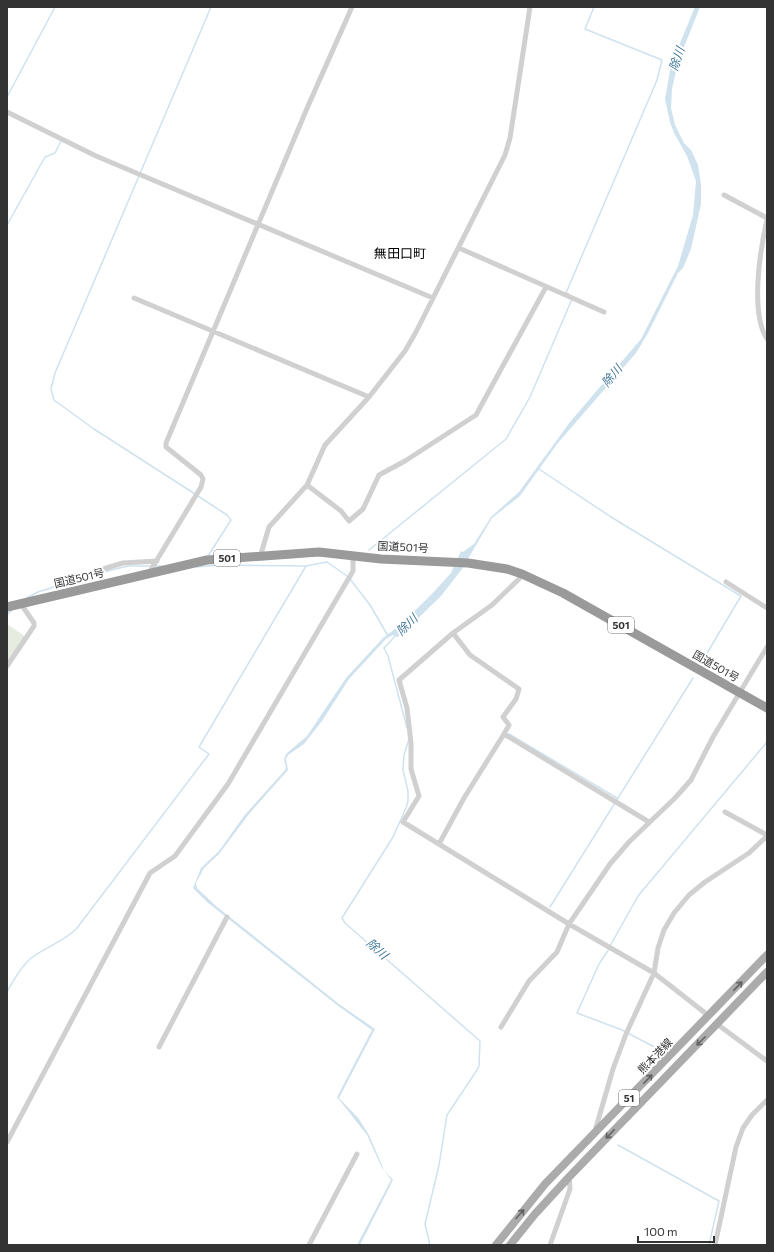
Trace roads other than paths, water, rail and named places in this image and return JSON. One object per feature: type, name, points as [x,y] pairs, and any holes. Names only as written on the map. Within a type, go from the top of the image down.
[{"type":"highway","name":"国道501号","points":[[7,607],[208,560],[319,552],[353,556],[488,565],[522,574],[563,593],[767,708]]},
{"type":"main road","name":"熊本港線","points":[[496,1245],[545,1184],[767,955]]},
{"type":"main road","name":"熊本港線","points":[[510,1245],[568,1177],[767,972]]},
{"type":"street","points":[[148,575],[201,487],[203,479],[201,475],[166,447],[166,443],[320,78],[352,7]]},
{"type":"street","points":[[260,557],[269,527],[307,486],[325,445],[369,397],[405,351],[459,248],[505,155],[510,138],[530,7]]},
{"type":"street","points":[[7,112],[96,156],[433,298]]},
{"type":"street","points":[[724,196],[767,219],[762,245],[759,286],[759,322],[767,339]]},
{"type":"street","points":[[459,248],[604,312]]},
{"type":"street","points":[[307,486],[341,511],[349,521],[363,509],[379,475],[405,461],[476,415],[546,287]]},
{"type":"street","points":[[134,298],[369,397]]},
{"type":"street","points":[[7,1142],[150,873],[175,856],[228,784],[353,571],[353,556]]},
{"type":"street","points":[[100,570],[123,563],[157,561]]},
{"type":"street","points":[[522,574],[492,605],[453,633],[399,680],[410,726],[411,769],[419,792],[419,796],[403,822],[569,924],[654,973],[709,1016]]},
{"type":"street","points":[[726,582],[767,608]]},
{"type":"street","points":[[7,666],[34,626],[34,623],[21,604]]},
{"type":"street","points":[[439,844],[464,798],[509,725],[503,717],[516,699],[519,689],[470,655],[453,633]]},
{"type":"street","points":[[501,1027],[529,982],[540,968],[558,952],[569,924],[610,864],[691,780],[738,693],[767,647]]},
{"type":"street","points":[[504,734],[649,822]]},
{"type":"street","points":[[594,1133],[613,1069],[626,1034],[654,973],[664,930],[689,895],[705,882],[750,853],[767,836],[725,812]]},
{"type":"street","points":[[158,1047],[228,917]]},
{"type":"street","points":[[717,1024],[767,1061]]},
{"type":"street","points":[[715,1245],[736,1147],[743,1128],[752,1115],[767,1100]]},
{"type":"street","points":[[309,1245],[357,1154]]},
{"type":"street","points":[[550,1245],[570,1189],[568,1177]]},
{"type":"water","points":[[695,7],[700,7],[678,62],[672,89],[671,108],[675,125],[684,143],[691,150],[698,165],[701,185],[701,204],[691,249],[683,268],[678,273],[648,333],[636,353],[557,444],[520,496],[492,518],[462,569],[441,596],[402,634],[397,637],[393,635],[386,639],[349,679],[322,721],[304,744],[288,755],[286,759],[288,770],[249,814],[219,854],[204,868],[196,883],[197,888],[216,906],[339,1004],[375,1029],[339,1098],[359,1119],[369,1135],[384,1170],[393,1180],[360,1245],[357,1245],[391,1180],[381,1166],[367,1135],[337,1097],[372,1030],[337,1005],[207,902],[193,888],[201,868],[219,851],[244,816],[285,770],[286,767],[284,760],[286,754],[307,736],[346,678],[383,638],[399,626],[451,573],[461,551],[463,552],[474,544],[491,517],[519,492],[570,422],[641,339],[678,266],[693,215],[696,181],[687,156],[674,133],[665,99],[671,65]]},
{"type":"waterway","points":[[7,97],[55,7]]},
{"type":"waterway","points":[[195,494],[94,429],[54,400],[51,389],[55,373],[211,7]]},
{"type":"waterway","points":[[569,294],[566,293],[657,80],[662,60],[585,29],[594,7]]},
{"type":"waterway","points":[[7,225],[45,157],[55,153],[61,141]]},
{"type":"waterway","points":[[369,550],[506,439],[530,397],[572,299]]},
{"type":"waterway","points":[[539,469],[611,517],[741,596],[703,660]]},
{"type":"waterway","points":[[198,496],[227,515],[231,520],[208,556]]},
{"type":"waterway","points":[[196,567],[220,565],[306,566],[327,562],[347,576]]},
{"type":"waterway","points":[[25,599],[38,592],[99,573],[128,566],[162,566]]},
{"type":"waterway","points":[[7,992],[20,970],[30,959],[60,941],[77,928],[209,754],[199,747],[306,566]]},
{"type":"waterway","points":[[350,579],[370,605],[388,636]]},
{"type":"waterway","points":[[7,615],[12,610]]},
{"type":"waterway","name":"除川","points":[[396,635],[384,648],[388,656],[407,728]]},
{"type":"waterway","points":[[550,907],[693,678]]},
{"type":"waterway","points":[[509,734],[617,798]]},
{"type":"waterway","name":"除川","points":[[409,739],[404,755],[403,770],[408,791],[406,808],[393,837],[342,918],[345,923],[480,1041],[479,1066],[447,1115],[439,1165],[425,1224],[430,1245]]},
{"type":"waterway","points":[[610,946],[638,896],[767,742]]},
{"type":"waterway","points":[[609,949],[599,964],[577,1013],[622,1030],[658,1049]]},
{"type":"waterway","points":[[618,1145],[719,1201],[709,1245]]},
{"type":"district","name":"無田口町","points":[[400,253]]}]
